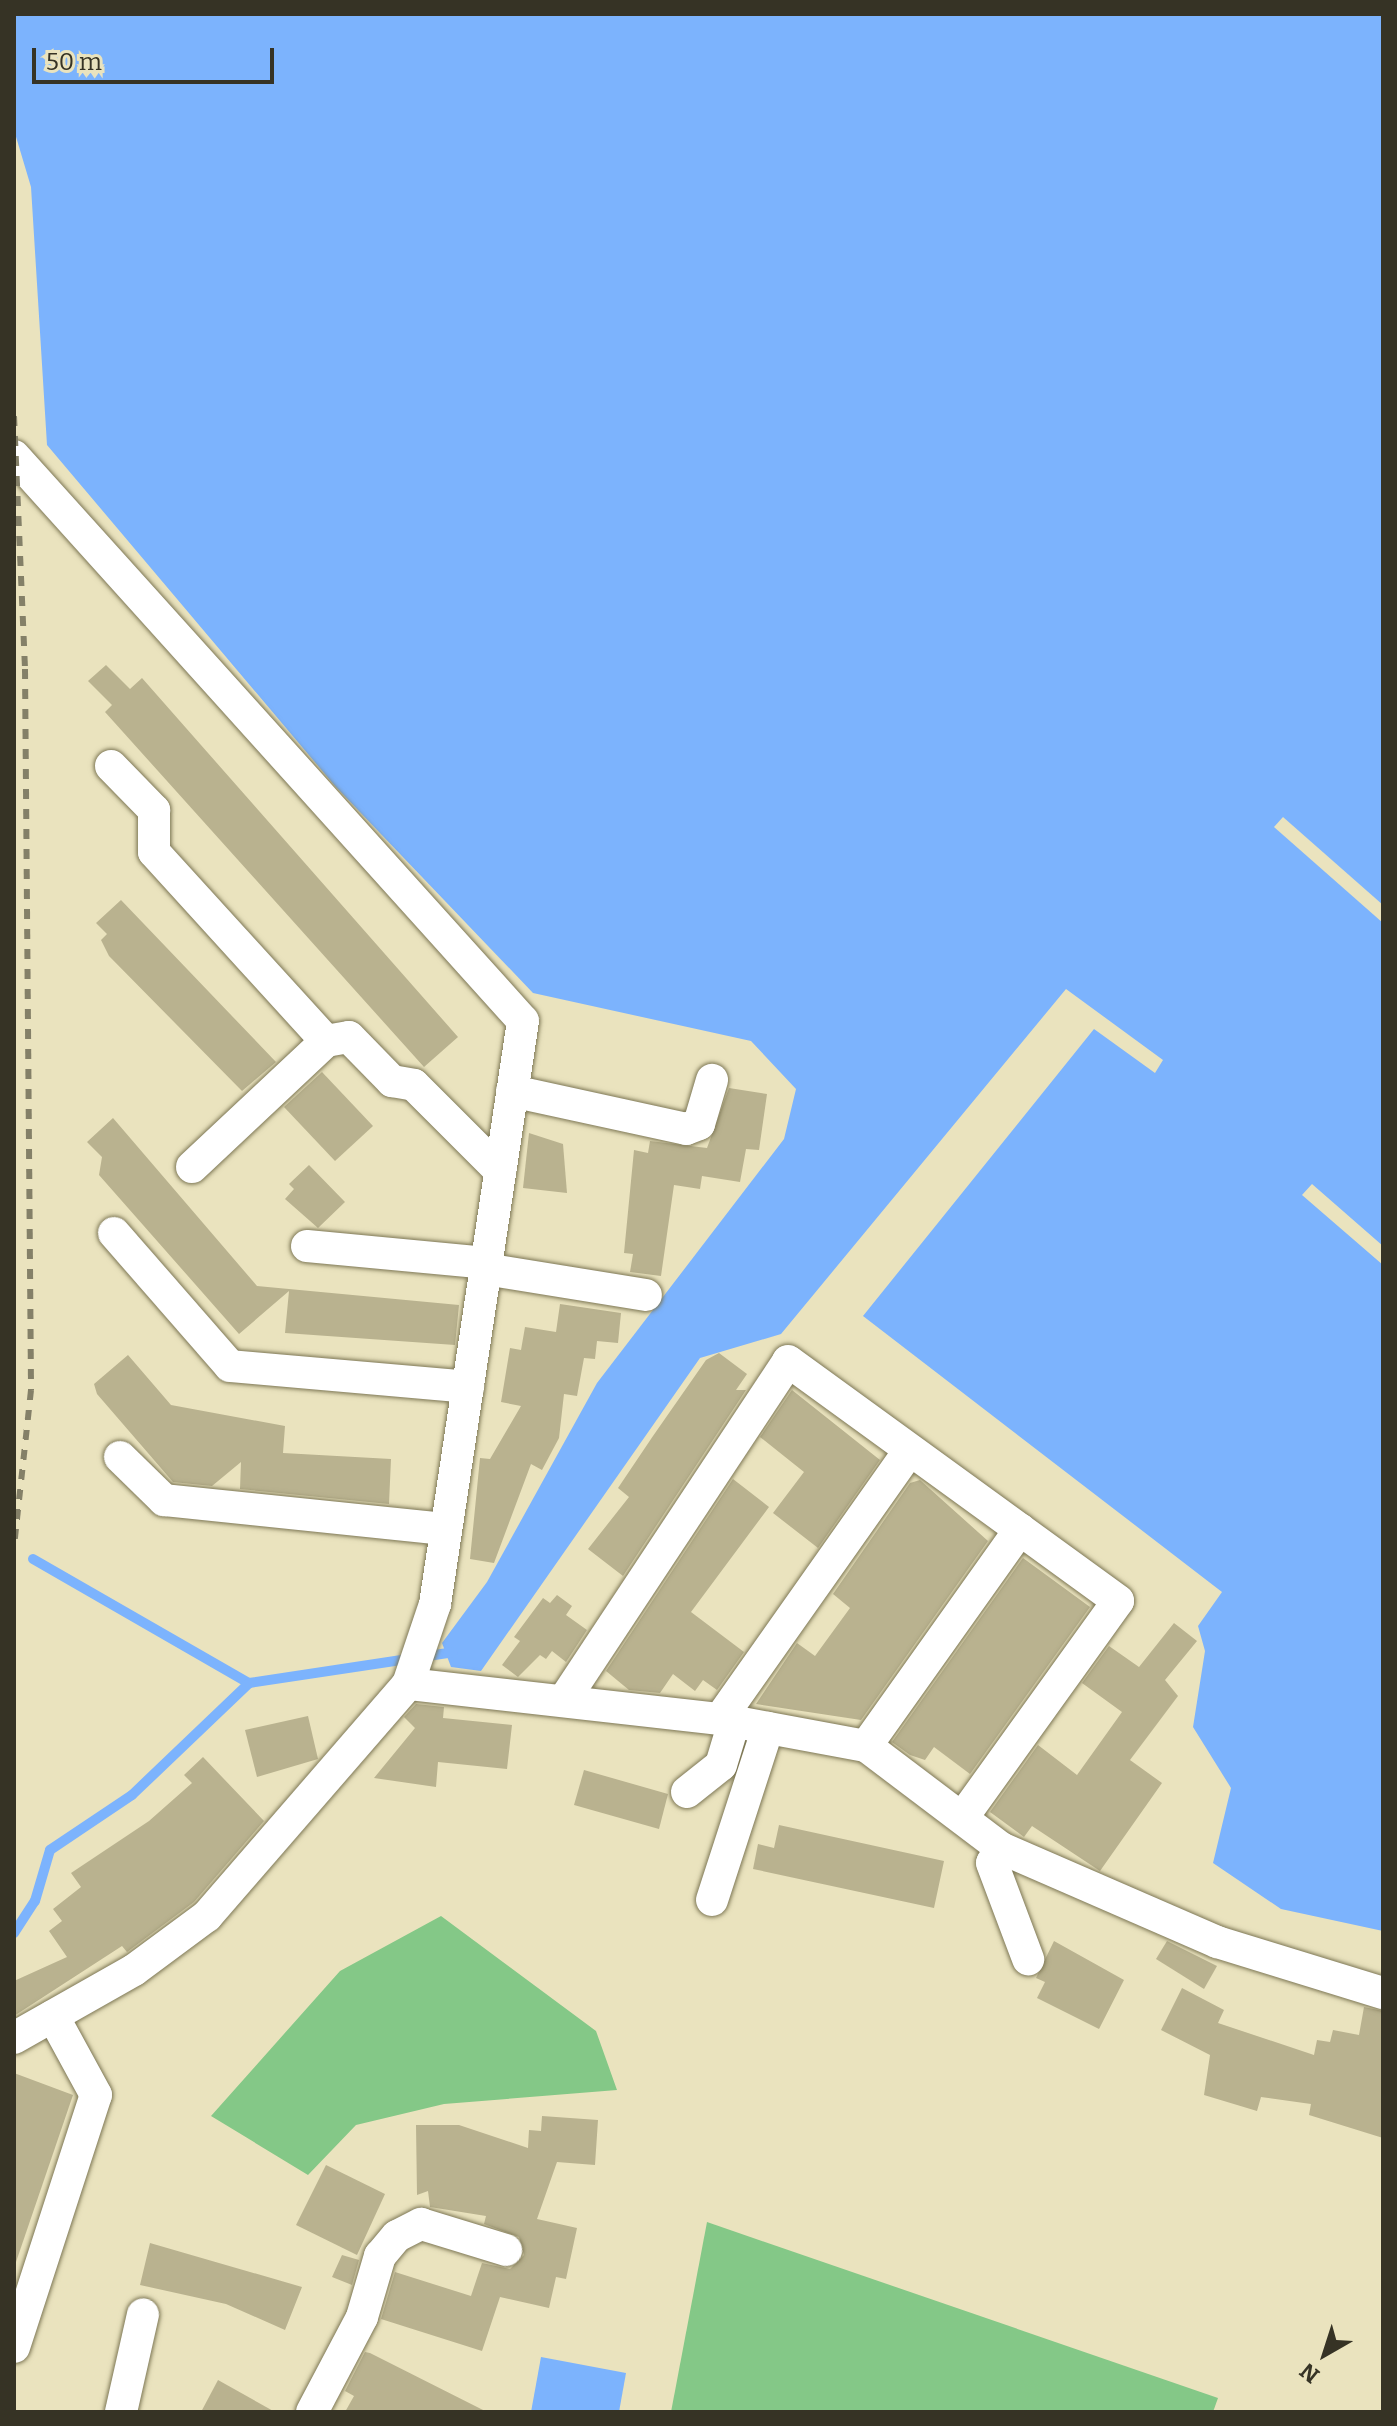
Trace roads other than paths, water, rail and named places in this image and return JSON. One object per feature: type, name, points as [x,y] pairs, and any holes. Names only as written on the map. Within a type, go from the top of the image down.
[{"type":"street","points":[[14,456],[523,1021],[446,1529],[424,1636],[409,1682],[207,1916],[14,2038]]},
{"type":"street","points":[[111,766],[154,810],[154,852],[326,1041]]},
{"type":"street","points":[[192,1167],[326,1041],[349,1037],[392,1081],[414,1085],[500,1171]]},
{"type":"street","points":[[512,1091],[686,1129],[699,1124],[712,1080]]},
{"type":"street","points":[[114,1233],[230,1366],[468,1387]]},
{"type":"street","points":[[307,1246],[486,1266],[646,1295]]},
{"type":"street","points":[[564,1700],[788,1361],[1118,1601],[962,1818]]},
{"type":"street","points":[[687,1792],[721,1765],[727,1720],[910,1450]]},
{"type":"street","points":[[120,1457],[164,1500],[446,1529]]},
{"type":"street","points":[[866,1746],[1020,1529]]},
{"type":"street","points":[[409,1682],[727,1720],[866,1746],[1001,1848],[1217,1942],[1383,1993]]},
{"type":"street","points":[[712,1900],[768,1728]]},
{"type":"street","points":[[1001,1848],[992,1863],[1028,1959]]},
{"type":"street","points":[[14,2347],[96,2095],[53,2016]]},
{"type":"street","points":[[312,2412],[362,2317],[380,2256],[397,2236],[421,2224],[506,2250]]},
{"type":"street","points":[[121,2412],[143,2314]]},
{"type":"street","points":[[134,2412],[144,2412]]},
{"type":"water","points":[[14,14],[1383,14],[1383,1246],[1312,1184],[1302,1195],[1383,1265],[1383,1931],[1281,1909],[1213,1863],[1231,1788],[1193,1727],[1205,1651],[1198,1626],[1222,1592],[863,1316],[1094,1029],[1155,1073],[1163,1060],[1066,989],[781,1334],[700,1358],[481,1671],[451,1667],[442,1643],[487,1582],[597,1383],[784,1139],[796,1089],[751,1041],[533,993],[335,786],[47,445],[31,187],[14,130]]},
{"type":"water","points":[[541,2357],[626,2373],[619,2412],[531,2412]]},
{"type":"waterway","points":[[33,1559],[249,1683]]},
{"type":"waterway","points":[[14,1933],[35,1901],[50,1850],[132,1795],[249,1683],[453,1652]]},
{"type":"railway","points":[[14,416],[25,669],[31,1390],[14,1547]]}]
